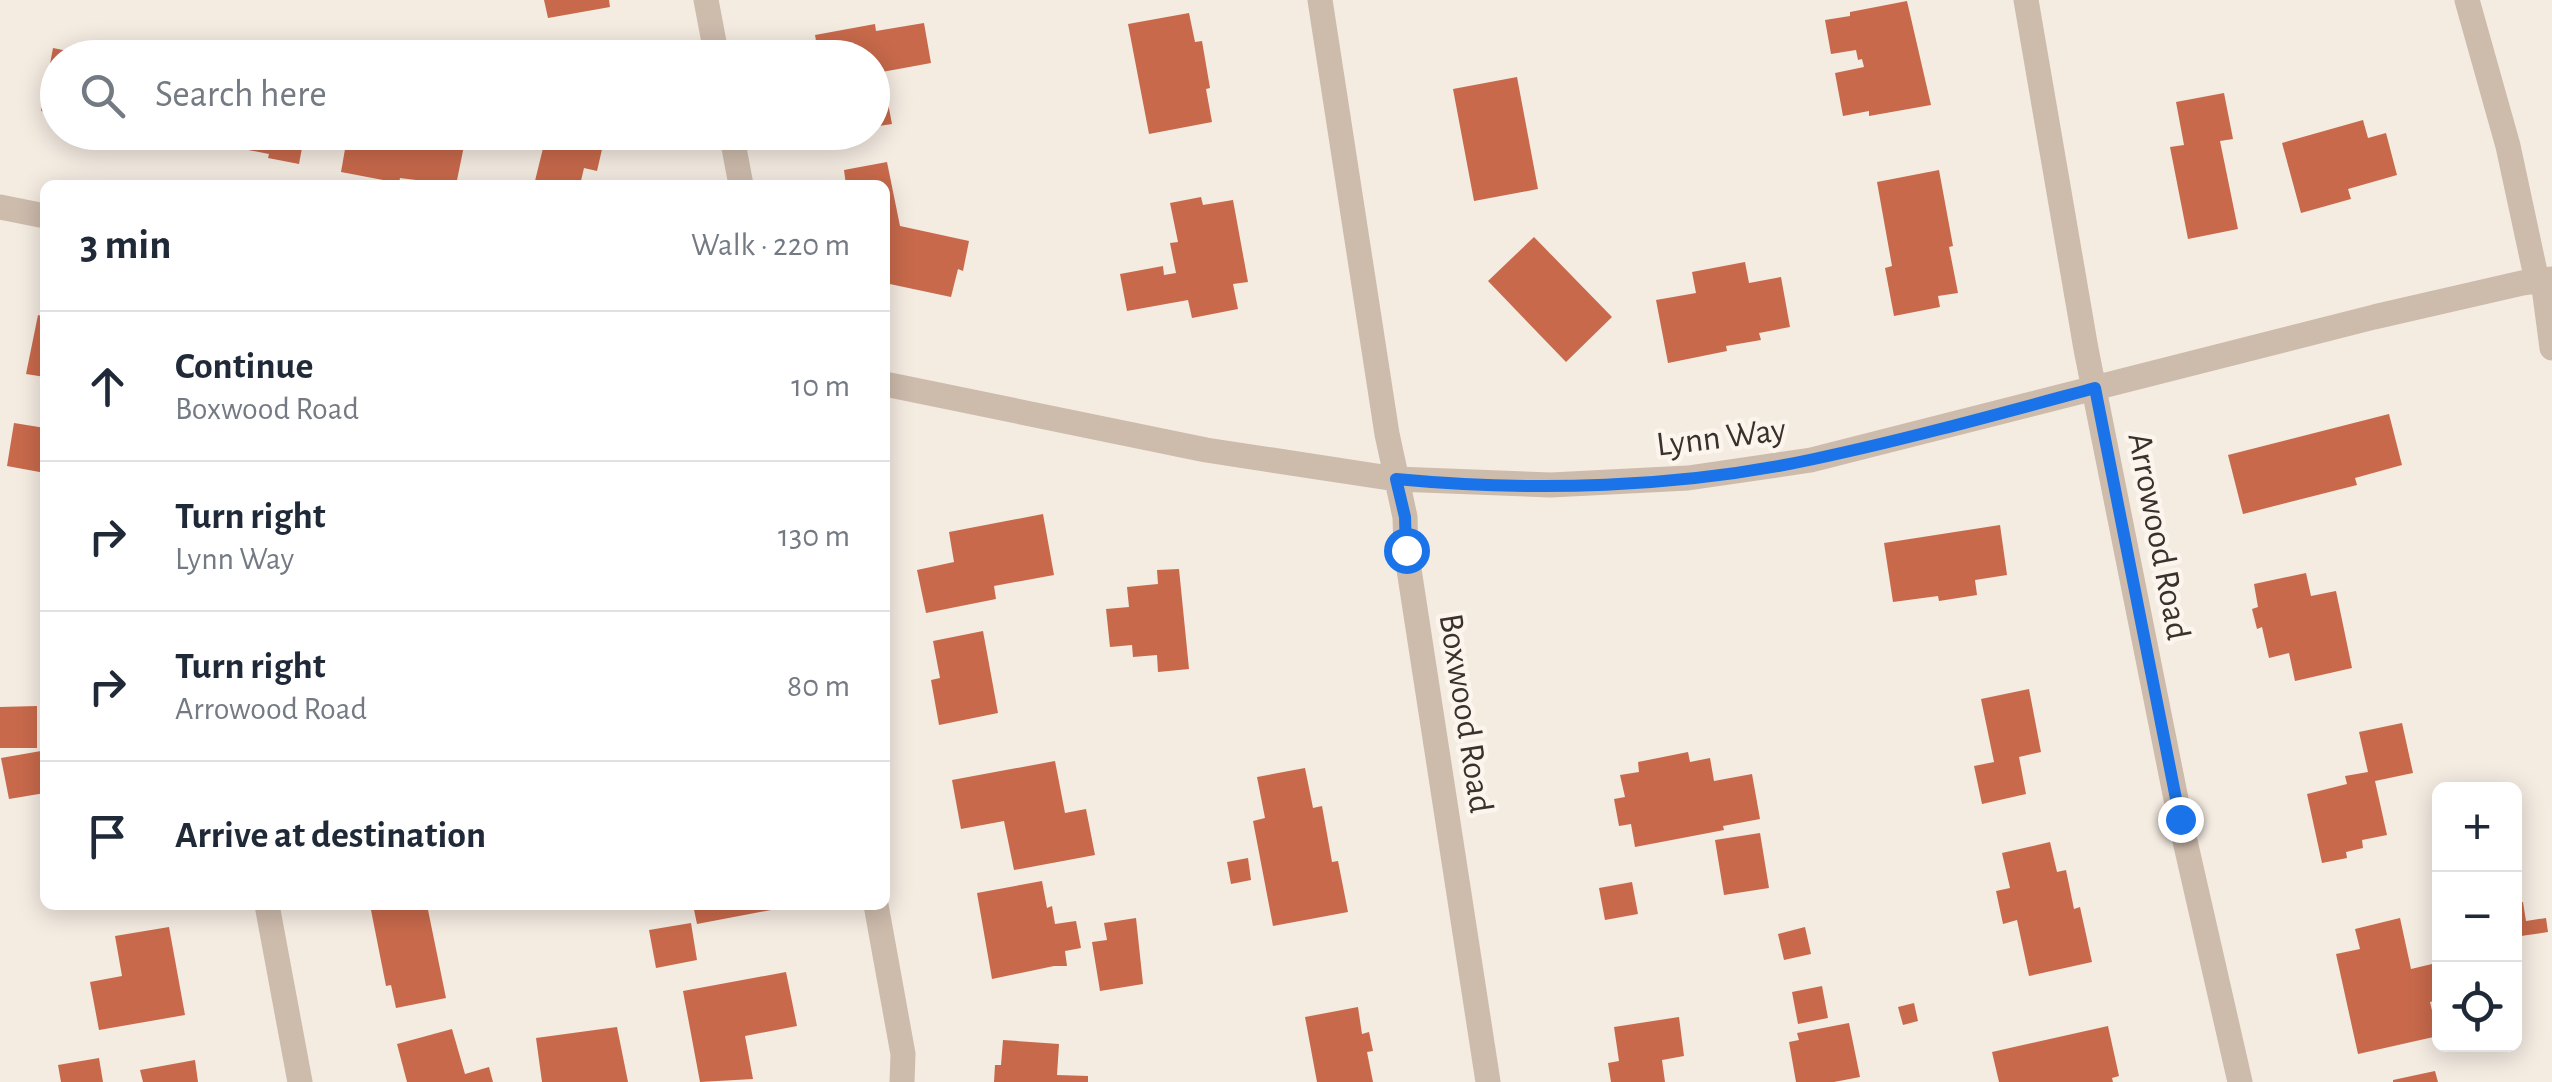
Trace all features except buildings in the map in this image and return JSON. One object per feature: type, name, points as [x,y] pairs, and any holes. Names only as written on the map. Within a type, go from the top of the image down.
[{"type":"street","points":[[706,0],[714,40]]},
{"type":"street","name":"Boxwood Road","points":[[1320,0],[1405,517],[1406,550],[1488,1082]]},
{"type":"street","name":"Arrowood Road","points":[[2026,0],[2095,388],[2180,819],[2240,1082]]},
{"type":"street","points":[[2468,0],[2544,280],[2552,348]]},
{"type":"street","points":[[734,150],[740,180]]},
{"type":"street","points":[[0,207],[40,215]]},
{"type":"street","name":"Lynn Way","points":[[890,385],[1206,450],[1396,479],[1551,486],[1688,478],[1811,460],[2374,317],[2544,280]]},
{"type":"street","points":[[268,910],[300,1082]]},
{"type":"street","points":[[877,910],[904,1054],[902,1082]]},
{"type":"route","points":[[1406,550],[1405,517],[1396,479],[1551,486],[1688,478],[1811,460],[2095,388],[2180,819]]}]
